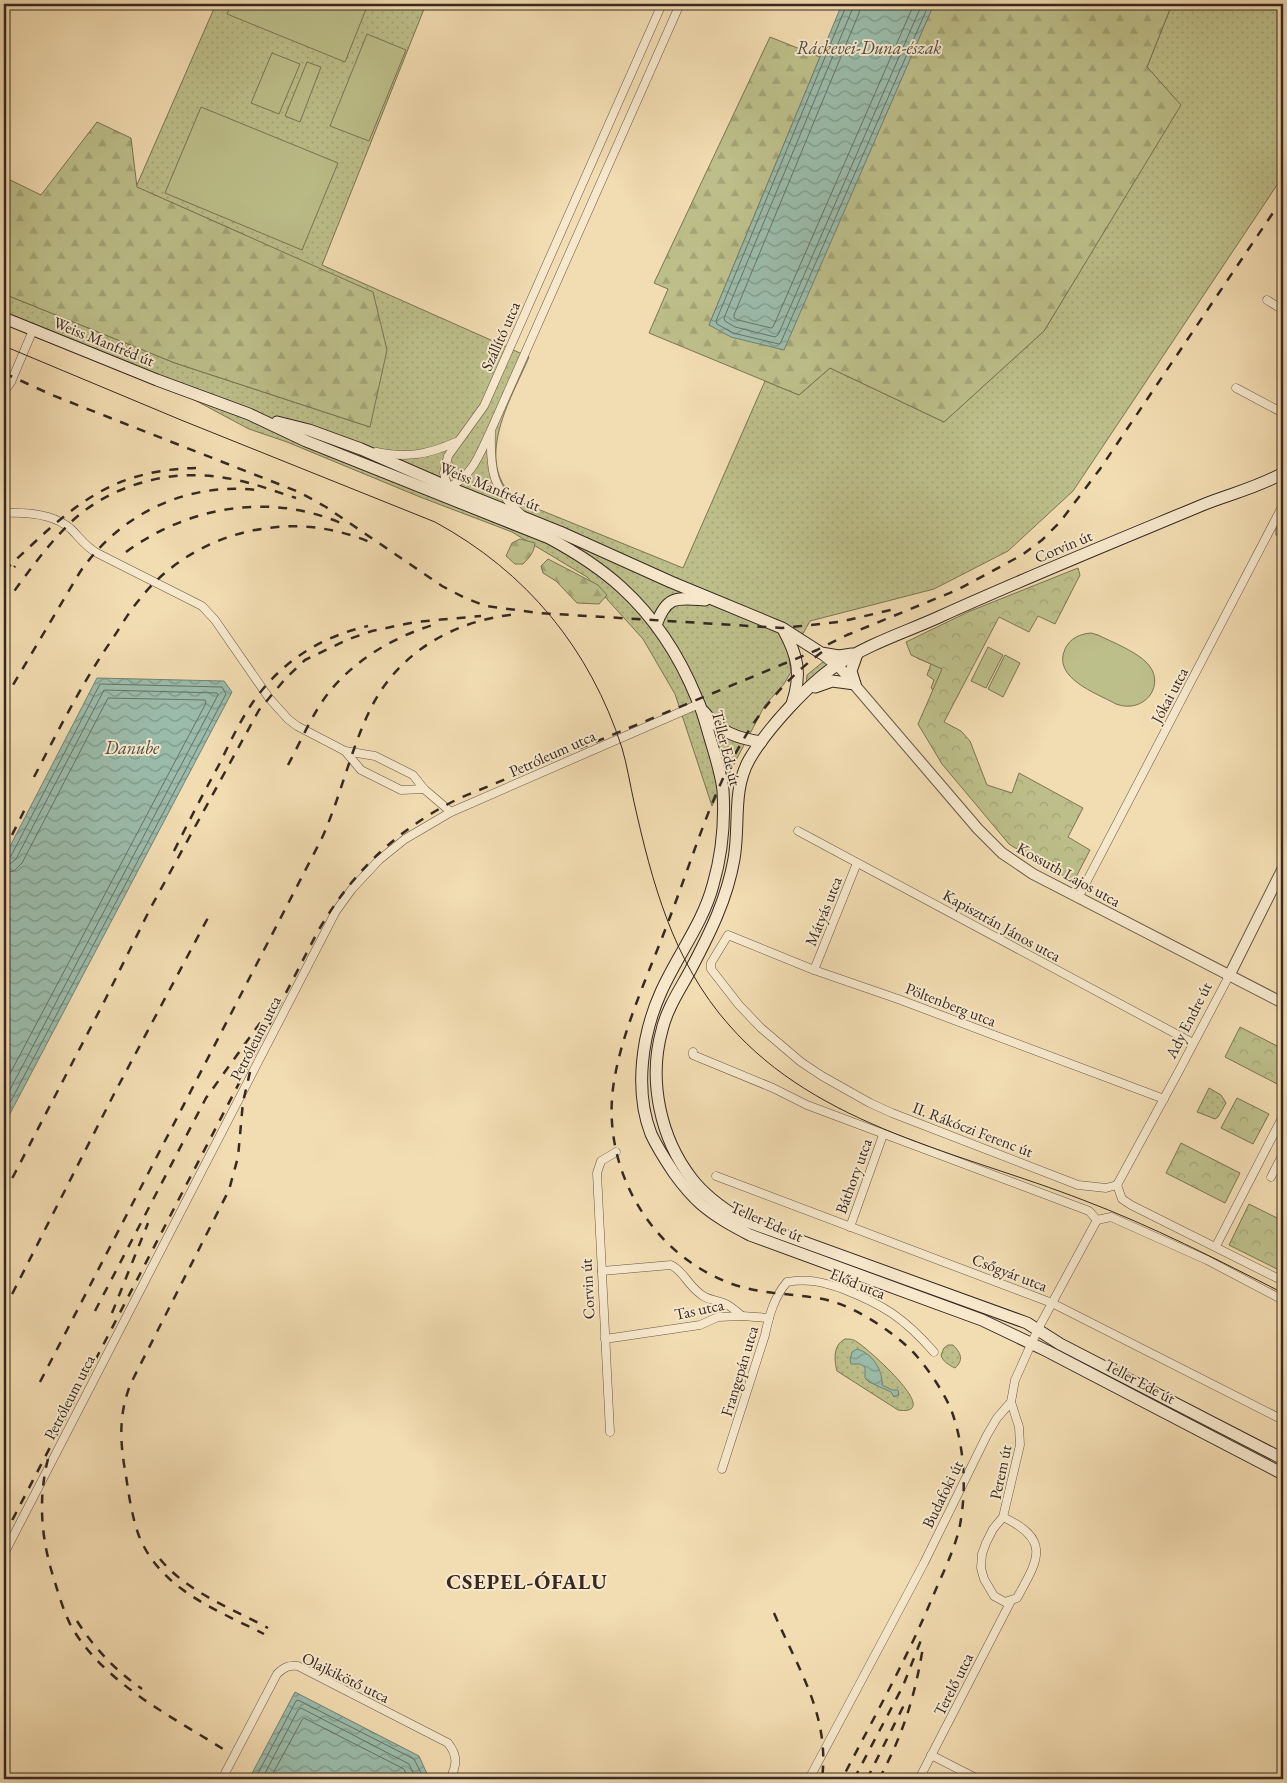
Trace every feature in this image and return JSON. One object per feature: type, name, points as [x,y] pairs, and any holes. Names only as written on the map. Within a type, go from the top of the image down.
[{"type":"main road","name":"Weiss Manfréd út","points":[[4,318],[158,380],[249,414],[306,441],[549,538],[579,554],[621,586],[656,625],[685,672],[699,704]]},
{"type":"main road","name":"Weiss Manfréd út","points":[[249,414],[309,430],[361,449],[448,487],[524,517],[715,601],[782,628],[821,653]]},
{"type":"main road","name":"Corvin út","points":[[804,693],[837,665],[856,654],[982,597],[1283,473]]},
{"type":"main road","name":"Weiss Manfréd út","points":[[656,625],[664,606],[669,602],[686,599],[715,601]]},
{"type":"main road","points":[[782,628],[797,658],[798,681],[790,708]]},
{"type":"main road","points":[[699,704],[710,720],[720,729],[743,739],[761,742],[804,693],[820,684],[832,681],[855,684],[851,671],[856,654],[839,656],[821,653]]},
{"type":"main road","name":"Teller Ede út","points":[[699,704],[721,780],[723,821],[720,855],[713,887],[697,924],[662,990],[647,1028],[642,1078],[644,1101],[651,1133],[669,1166],[684,1186],[701,1204],[724,1221],[750,1235],[982,1320],[1283,1474]]},
{"type":"main road","name":"Teller Ede út","points":[[761,742],[750,757],[740,780],[736,805],[736,843],[729,882],[718,915],[675,997],[662,1027],[657,1055],[656,1080],[659,1106],[675,1153],[693,1180],[724,1210],[747,1222],[1008,1315],[1038,1329],[1060,1344],[1283,1459]]},
{"type":"street","name":"Szállító utca","points":[[662,4],[484,406],[448,456],[444,473],[448,487],[461,480],[471,470],[491,430],[680,4]]},
{"type":"street","points":[[609,124],[624,130]]},
{"type":"street","points":[[558,237],[574,244]]},
{"type":"street","points":[[1267,300],[1283,310]]},
{"type":"street","points":[[4,392],[11,382],[33,330]]},
{"type":"street","points":[[512,344],[526,351]]},
{"type":"street","points":[[1236,388],[1283,413]]},
{"type":"street","name":"Szállító utca","points":[[491,430],[490,457],[498,487],[508,502],[524,517]]},
{"type":"street","name":"Szállító utca","points":[[361,449],[384,453],[418,455],[440,449],[458,441]]},
{"type":"street","points":[[424,489],[448,487],[458,502]]},
{"type":"street","name":"Jókai utca","points":[[1078,898],[1283,505]]},
{"type":"street","points":[[4,513],[29,514],[58,520],[97,553],[202,606],[269,698],[296,726],[345,752],[375,756],[413,775],[424,789],[451,812]]},
{"type":"street","name":"Kossuth Lajos utca","points":[[821,653],[837,665],[855,684],[978,829],[1002,853],[1033,874],[1283,1003]]},
{"type":"street","name":"Petróleum utca","points":[[4,1554],[336,911],[352,889],[379,860],[405,839],[451,812],[699,704]]},
{"type":"street","points":[[345,752],[361,770],[400,790],[424,789]]},
{"type":"street","name":"Kapisztrán János utca","points":[[798,831],[1193,1043]]},
{"type":"street","name":"Mátyás utca","points":[[814,970],[857,862]]},
{"type":"street","name":"Ady Endre út","points":[[1117,1185],[1164,1099],[1283,868]]},
{"type":"street","name":"Pöltenberg utca","points":[[728,936],[814,970],[908,1002],[1164,1099]]},
{"type":"street","name":"II. Rákóczi Ferenc út","points":[[728,936],[711,963],[711,969],[739,1005],[761,1028],[801,1062],[822,1076],[892,1113],[1078,1185],[1106,1188],[1117,1185]]},
{"type":"street","points":[[693,1052],[693,1055],[773,1088],[807,1105],[1089,1212],[1097,1220],[1111,1217],[1207,1260],[1283,1300]]},
{"type":"street","points":[[1216,1246],[1283,1116]]},
{"type":"street","name":"Báthory utca","points":[[850,1226],[883,1135]]},
{"type":"street","name":"Corvin út","points":[[610,1432],[598,1173],[601,1161],[616,1152]]},
{"type":"street","points":[[1271,1177],[1283,1154]]},
{"type":"street","name":"Csőgyár utca","points":[[716,1176],[1052,1303],[1283,1420]]},
{"type":"street","points":[[1117,1185],[1122,1199],[1131,1206],[1216,1246],[1283,1281]]},
{"type":"street","name":"Budafoki út","points":[[809,1779],[924,1563],[987,1435],[997,1418],[1011,1402],[1015,1380],[1038,1329],[1097,1220]]},
{"type":"street","points":[[602,1272],[671,1265],[683,1273],[689,1285],[700,1294],[709,1300],[726,1304],[742,1316]]},
{"type":"street","name":"Előd utca","points":[[787,1282],[812,1280],[826,1283],[871,1300],[904,1321],[934,1352]]},
{"type":"street","name":"Frangepán utca","points":[[722,1469],[769,1318],[778,1294],[787,1282]]},
{"type":"street","name":"Tas utca","points":[[606,1339],[700,1325],[718,1317],[769,1318]]},
{"type":"street","name":"Perem út","points":[[1003,1518],[1021,1527],[1032,1537],[1036,1543],[1037,1553],[1034,1566],[1018,1598],[1011,1602],[1001,1601],[994,1596],[984,1579],[981,1568],[982,1554],[986,1543],[993,1529],[1003,1518],[1020,1445],[1019,1427],[1011,1402]]},
{"type":"street","name":"Terelő utca","points":[[919,1779],[1011,1602]]},
{"type":"street","name":"Olajkikötő utca","points":[[222,1779],[278,1674],[284,1667],[291,1665],[298,1666],[448,1743],[454,1752],[456,1762],[450,1779]]},
{"type":"street","points":[[931,1755],[978,1779]]},
{"type":"green space","points":[[216,4],[426,4],[322,265],[529,357],[507,405],[497,441],[496,458],[499,475],[508,491],[518,501],[683,568],[765,381],[799,395],[830,368],[944,422],[1044,331],[1180,105],[1147,67],[1172,4],[1283,4],[1283,176],[1073,491],[1008,551],[934,589],[810,621],[789,659],[791,672],[784,684],[765,705],[712,806],[675,694],[643,639],[587,577],[512,532],[420,497],[287,442],[249,429],[157,380],[4,318],[4,294],[175,363],[370,427],[245,235],[136,187]]},
{"type":"green space","points":[[231,4],[368,4],[345,62],[227,14]]},
{"type":"green space","points":[[934,4],[1172,4],[1147,67],[1181,105],[1044,331],[944,422],[830,368],[799,395],[649,333],[668,289],[654,283],[770,37],[820,57],[709,325],[783,350]]},
{"type":"green space","points":[[367,34],[406,50],[369,141],[330,126]]},
{"type":"green space","points":[[272,53],[300,64],[279,114],[251,103]]},
{"type":"green space","points":[[307,62],[321,67],[300,122],[285,116]]},
{"type":"green space","points":[[201,107],[338,163],[302,250],[165,193]]},
{"type":"green space","points":[[97,122],[131,138],[137,187],[373,292],[387,350],[370,427],[175,363],[4,294],[4,177],[41,195]]},
{"type":"green space","points":[[1283,515],[1283,540],[1276,535],[1276,529]]},
{"type":"green space","points":[[520,539],[535,543],[531,554],[523,564],[515,564],[506,556],[512,543]]},
{"type":"green space","points":[[548,559],[598,585],[607,595],[599,604],[577,603],[556,581],[543,573],[541,566]]},
{"type":"green space","points":[[1078,568],[1080,575],[1055,624],[1038,616],[1029,632],[999,617],[944,722],[961,731],[970,741],[987,785],[1012,793],[1019,773],[1083,808],[1068,837],[1090,850],[1074,881],[1045,867],[1009,844],[942,764],[918,724],[942,669],[911,655],[906,642],[968,612]]},
{"type":"green space","points":[[1091,633],[1123,647],[1146,662],[1152,670],[1155,679],[1150,695],[1144,701],[1136,705],[1127,706],[1116,704],[1078,683],[1070,676],[1065,668],[1063,659],[1065,649],[1076,637]]},
{"type":"green space","points":[[930,637],[949,660],[938,694],[931,688],[934,680],[927,675],[931,664],[917,658]]},
{"type":"green space","points":[[988,647],[1003,655],[986,688],[971,681]]},
{"type":"green space","points":[[1005,655],[1020,663],[1003,697],[988,689]]},
{"type":"green space","points":[[824,661],[831,667],[806,684],[807,675]]},
{"type":"green space","points":[[1240,1027],[1283,1049],[1283,1087],[1225,1057]]},
{"type":"green space","points":[[1209,1088],[1221,1095],[1226,1103],[1215,1119],[1197,1112]]},
{"type":"green space","points":[[1237,1098],[1269,1114],[1253,1144],[1221,1128]]},
{"type":"green space","points":[[1181,1143],[1240,1173],[1225,1203],[1166,1173]]},
{"type":"green space","points":[[1249,1204],[1283,1221],[1283,1272],[1229,1245]]},
{"type":"green space","points":[[845,1339],[854,1340],[899,1380],[913,1403],[910,1409],[898,1410],[837,1371],[835,1362],[836,1349]]},
{"type":"green space","points":[[948,1345],[953,1345],[960,1354],[960,1362],[955,1368],[948,1364],[941,1355],[944,1348]]},
{"type":"water","name":"Ráckevei-Duna-észak","points":[[842,4],[934,4],[784,350],[731,337],[709,325]]},
{"type":"water","name":"Danube","points":[[97,678],[224,681],[232,692],[4,1125],[4,858]]},
{"type":"water","points":[[857,1349],[867,1354],[876,1363],[881,1374],[882,1385],[892,1390],[898,1390],[899,1395],[894,1397],[891,1392],[869,1382],[865,1378],[865,1367],[860,1364],[851,1364],[852,1352]]},
{"type":"water","points":[[295,1692],[419,1756],[428,1776],[426,1779],[249,1779]]},
{"type":"tram line","points":[[4,346],[181,420],[435,522],[499,564],[526,589],[573,646],[609,712],[624,754],[641,832],[657,891],[679,948],[693,975],[710,1001],[729,1025],[765,1060],[805,1089],[848,1113],[941,1151],[1037,1183],[1109,1210],[1184,1244],[1283,1293]]},
{"type":"railway","points":[[4,1536],[317,933],[345,891],[378,854],[416,823],[460,798],[957,590],[1022,555],[1042,540],[1060,522],[1100,469],[1283,198]]},
{"type":"railway","points":[[4,373],[52,395],[299,492],[326,507],[442,586],[486,606],[539,613],[782,628],[839,622],[895,609]]},
{"type":"railway","points":[[4,571],[68,513],[89,498],[111,486],[136,477],[164,471],[196,468]]},
{"type":"railway","points":[[4,605],[42,554],[68,525],[100,500],[138,484],[178,476],[199,475],[229,478],[296,498]]},
{"type":"railway","points":[[4,700],[80,572],[96,551],[115,534],[135,518],[157,506],[180,497],[205,491],[257,490]]},
{"type":"railway","points":[[126,552],[150,536],[176,524],[203,514],[231,509],[259,507],[288,508],[316,514],[343,524]]},
{"type":"railway","points":[[34,777],[80,691],[128,615],[151,586],[180,561],[196,551],[231,536],[268,528],[295,526],[321,528],[347,534],[372,543]]},
{"type":"railway","points":[[4,582],[15,566]]},
{"type":"railway","points":[[40,1382],[321,840],[364,724],[383,688],[397,670],[432,641],[474,623],[496,617],[519,614]]},
{"type":"railway","points":[[4,1194],[150,909],[259,710],[286,678],[305,660],[349,639],[372,631],[415,622],[481,616]]},
{"type":"railway","points":[[288,765],[318,708],[330,691],[352,668],[392,642],[436,624]]},
{"type":"railway","points":[[174,851],[239,724],[264,688],[289,663],[318,644],[368,626]]},
{"type":"railway","points":[[822,652],[791,679],[765,708],[744,739],[726,772],[697,842],[632,1016],[619,1057],[612,1108],[614,1140],[622,1170],[634,1199],[651,1225],[673,1248],[698,1267],[727,1282],[760,1291],[829,1300],[854,1310],[878,1324],[915,1354],[939,1387],[952,1412],[960,1441],[964,1486],[962,1516],[957,1539],[912,1643],[842,1779]]},
{"type":"railway","points":[[4,851],[26,807]]},
{"type":"railway","points":[[4,1310],[114,1094],[210,914]]},
{"type":"railway","points":[[95,1311],[206,1098],[273,1005]]},
{"type":"railway","points":[[250,1072],[243,1102],[238,1157],[229,1190],[131,1383],[124,1406],[121,1429],[124,1464],[133,1514],[139,1536],[149,1555],[161,1571],[192,1596],[264,1634]]},
{"type":"railway","points":[[112,1313],[148,1223]]},
{"type":"railway","points":[[48,1459],[43,1489],[42,1518],[53,1576],[71,1626],[85,1646],[119,1681],[160,1710],[223,1749]]},
{"type":"railway","points":[[160,1559],[171,1571],[196,1590],[268,1628]]},
{"type":"railway","points":[[774,1613],[802,1673],[817,1713],[823,1756],[822,1779]]},
{"type":"railway","points":[[77,1621],[106,1658],[123,1675],[142,1689]]},
{"type":"railway","points":[[854,1779],[903,1686],[923,1635]]},
{"type":"railway","points":[[879,1779],[895,1747],[907,1715],[923,1647]]},
{"type":"railway","points":[[867,1779],[905,1703]]},
{"type":"district","name":"CSEPEL-ÓFALU","points":[[527,1582]]}]
